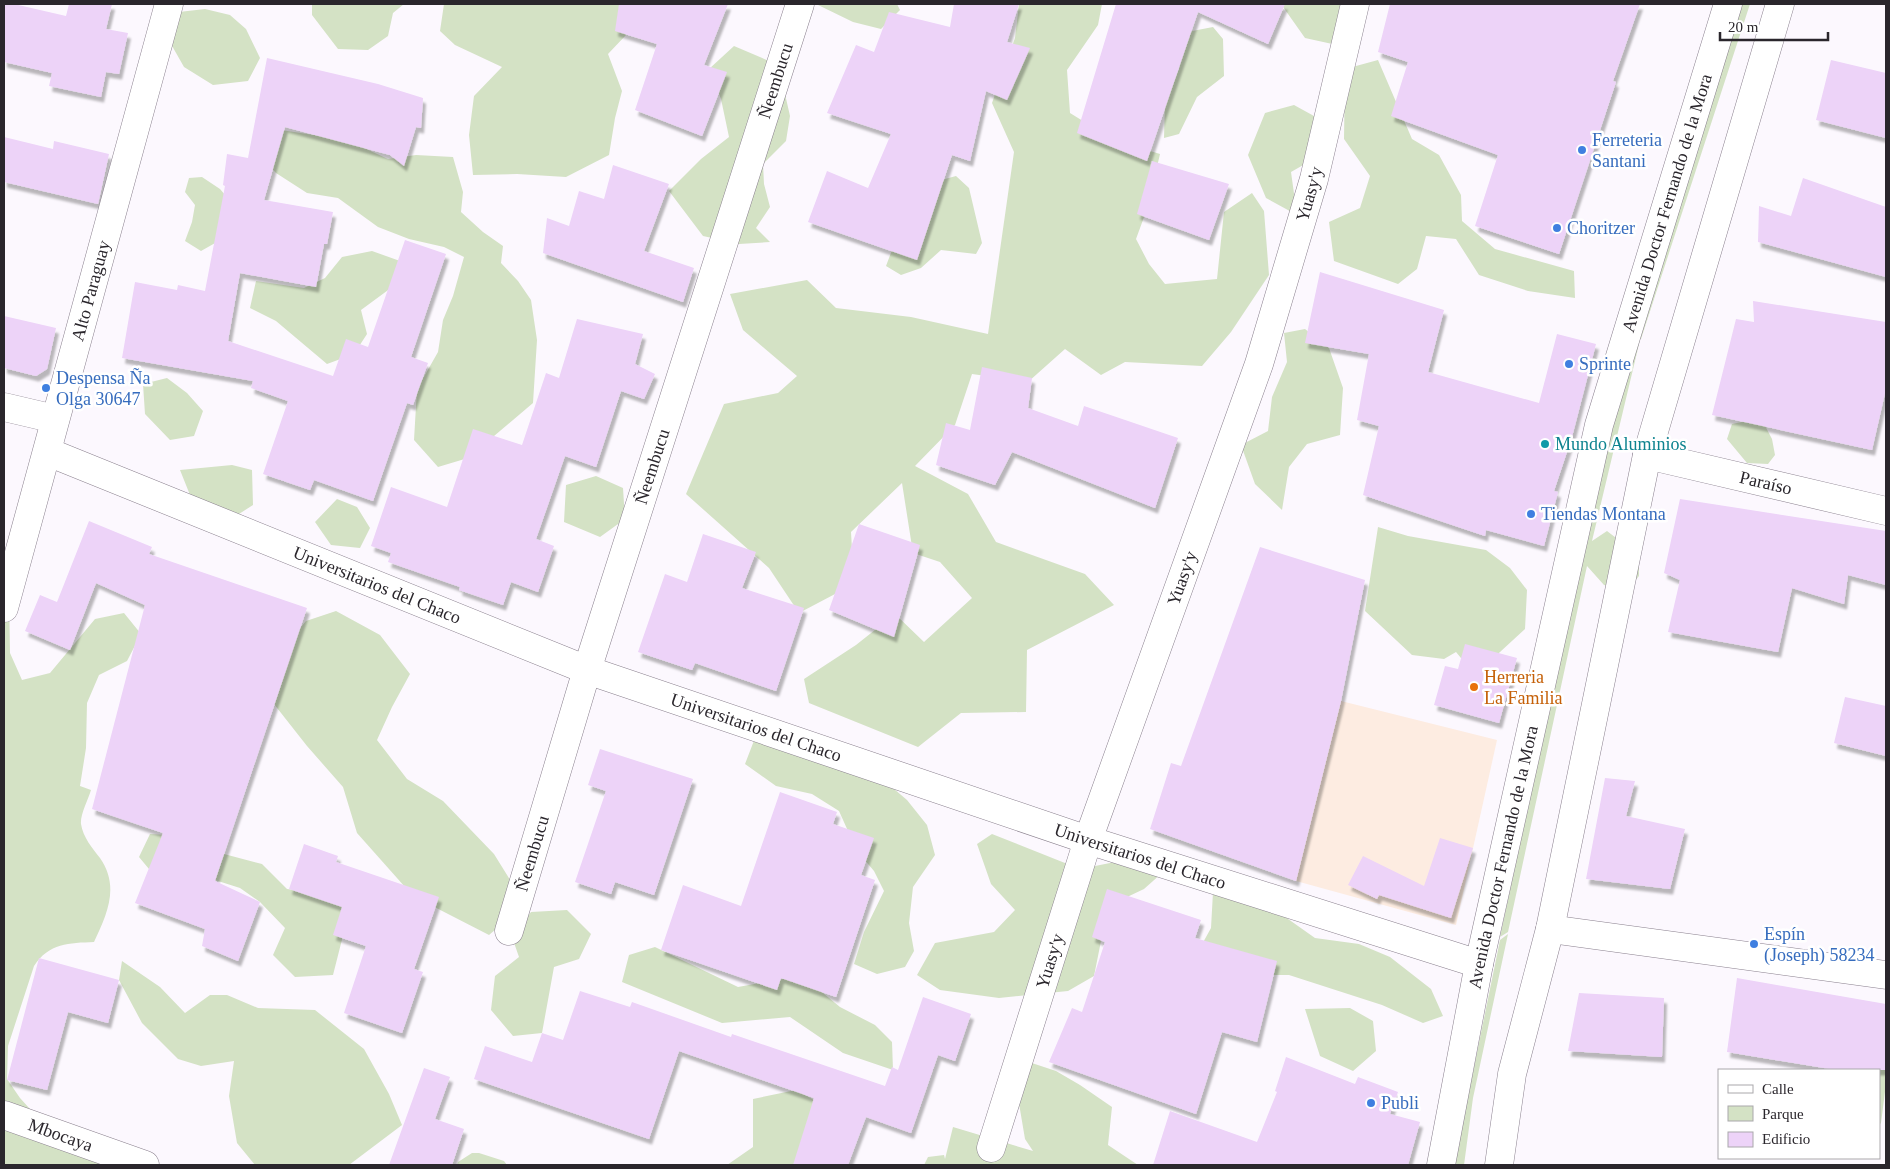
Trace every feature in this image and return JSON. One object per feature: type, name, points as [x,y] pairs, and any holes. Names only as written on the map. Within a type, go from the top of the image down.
[{"type":"main road","name":"Alto Paraguay","points":[[4,608],[169,4]]},
{"type":"main road","name":"Ñeembucu","points":[[509,931],[587,670],[800,4]]},
{"type":"main road","name":"Yuasy'y","points":[[991,1148],[1088,840],[1259,364],[1314,179],[1354,4]]},
{"type":"main road","name":"Avenida Doctor Fernando de la Mora","points":[[1442,1165],[1479,964],[1599,424],[1728,4]]},
{"type":"main road","points":[[1499,1165],[1512,1074],[1550,929],[1647,454],[1780,4]]},
{"type":"main road","points":[[4,406],[55,419]]},
{"type":"main road","name":"Universitarios del Chaco","points":[[48,452],[587,670],[1088,840],[1479,964]]},
{"type":"main road","name":"Paraíso","points":[[1647,454],[1886,511]]},
{"type":"main road","points":[[1550,929],[1886,975]]},
{"type":"main road","name":"Mbocaya","points":[[4,1115],[145,1165]]},
{"type":"shaded area","points":[[1341,701],[1497,740],[1456,925],[1296,881]]},
{"type":"green space","points":[[312,4],[404,4],[393,13],[388,36],[368,50],[338,49],[312,15]]},
{"type":"green space","points":[[444,4],[624,4],[626,35],[608,54],[622,91],[609,155],[566,177],[517,174],[473,175],[469,135],[474,96],[502,67],[455,45],[440,31]]},
{"type":"green space","points":[[816,4],[897,4],[900,10],[881,29],[853,22]]},
{"type":"green space","points":[[1019,4],[1102,4],[1098,25],[1067,70],[1070,113],[1112,139],[1160,154],[1147,209],[1136,239],[1149,264],[1165,284],[1217,279],[1224,212],[1252,193],[1264,211],[1269,275],[1231,332],[1202,366],[1125,362],[1101,375],[1065,349],[1028,382],[972,374],[955,425],[915,466],[968,494],[996,542],[1085,574],[1114,605],[1027,650],[1026,712],[961,713],[918,747],[809,703],[804,679],[856,645],[895,614],[924,642],[972,598],[940,562],[913,553],[902,483],[851,532],[854,584],[799,613],[769,568],[686,494],[724,404],[778,393],[797,376],[743,330],[730,294],[807,280],[836,308],[911,317],[988,334],[1014,152],[992,103],[1015,38]]},
{"type":"green space","points":[[1281,4],[1357,4],[1346,47],[1305,38]]},
{"type":"green space","points":[[1737,4],[1750,4],[1641,339],[1632,337]]},
{"type":"green space","points":[[205,9],[230,15],[246,29],[260,58],[248,81],[213,85],[184,67],[167,37],[179,12]]},
{"type":"green space","points":[[1213,27],[1223,39],[1224,76],[1197,97],[1179,134],[1164,138],[1165,102],[1179,69],[1182,33]]},
{"type":"green space","points":[[734,46],[769,61],[785,94],[790,116],[786,141],[763,164],[764,184],[770,207],[756,228],[770,242],[739,244],[703,236],[669,191],[701,159],[729,137],[721,99],[709,69]]},
{"type":"green space","points":[[1378,60],[1412,139],[1439,155],[1461,195],[1462,221],[1495,249],[1574,271],[1575,298],[1528,291],[1479,275],[1456,239],[1426,236],[1417,269],[1398,284],[1334,261],[1329,222],[1360,208],[1370,176],[1344,139],[1345,69]]},
{"type":"green space","points":[[1294,105],[1314,116],[1326,152],[1291,172],[1297,215],[1266,198],[1248,155],[1265,113]]},
{"type":"green space","points":[[281,130],[347,140],[388,159],[416,155],[453,157],[463,192],[461,212],[483,232],[503,246],[501,263],[518,281],[531,300],[537,340],[533,403],[468,458],[438,467],[414,440],[417,389],[438,352],[443,320],[453,296],[464,257],[444,247],[409,239],[378,227],[338,198],[307,193],[276,173],[253,148]]},
{"type":"green space","points":[[956,176],[969,188],[982,243],[976,254],[941,250],[921,268],[901,275],[886,266],[892,250],[931,193],[945,179]]},
{"type":"green space","points":[[202,177],[220,189],[231,202],[224,238],[201,251],[185,241],[192,222],[195,205],[185,192],[189,178]]},
{"type":"green space","points":[[372,251],[400,261],[395,285],[361,310],[367,334],[354,354],[327,364],[276,321],[250,308],[256,281],[304,288],[325,278],[342,257]]},
{"type":"green space","points":[[1305,329],[1329,348],[1343,388],[1340,435],[1307,444],[1289,467],[1282,510],[1255,484],[1241,445],[1268,431],[1272,397],[1287,362],[1284,333]]},
{"type":"green space","points":[[1631,338],[1640,340],[1592,541],[1607,531],[1620,541],[1639,562],[1639,576],[1627,590],[1604,585],[1587,566],[1508,932],[1500,937],[1586,531]]},
{"type":"green space","points":[[167,378],[187,393],[203,411],[194,436],[170,440],[145,414],[143,384]]},
{"type":"green space","points":[[1761,418],[1772,439],[1775,455],[1768,464],[1747,463],[1727,439],[1732,424]]},
{"type":"green space","points":[[232,465],[252,470],[253,505],[228,521],[194,505],[180,470]]},
{"type":"green space","points":[[596,476],[623,488],[625,519],[600,537],[564,522],[566,485]]},
{"type":"green space","points":[[337,499],[357,507],[370,528],[360,548],[331,545],[315,522]]},
{"type":"green space","points":[[1378,527],[1408,536],[1486,550],[1510,568],[1527,590],[1525,629],[1475,675],[1456,652],[1444,659],[1412,655],[1365,611]]},
{"type":"green space","points":[[4,589],[9,591],[10,653],[22,680],[50,673],[95,619],[124,613],[141,634],[127,661],[99,675],[87,703],[86,748],[80,786],[91,790],[81,824],[86,838],[100,858],[109,879],[110,890],[107,911],[94,942],[60,946],[46,953],[34,966],[8,1046],[7,1079],[20,1098],[40,1120],[142,1165],[4,1165]]},
{"type":"green space","points":[[336,611],[380,635],[410,674],[377,740],[407,779],[443,801],[494,854],[525,904],[489,935],[413,896],[357,833],[343,787],[307,746],[270,699],[273,660],[306,621]]},
{"type":"green space","points":[[755,738],[874,772],[907,800],[927,825],[935,855],[913,887],[909,923],[914,951],[905,967],[877,974],[854,964],[864,932],[884,891],[874,871],[857,851],[839,811],[812,794],[776,786],[745,764]]},
{"type":"green space","points":[[150,834],[186,836],[224,854],[262,864],[287,889],[326,894],[350,908],[333,975],[295,977],[273,955],[285,928],[260,902],[240,888],[196,874],[154,875],[139,857]]},
{"type":"green space","points":[[992,834],[1080,869],[1120,861],[1162,873],[1144,889],[1108,906],[1094,976],[1068,991],[999,998],[940,990],[917,975],[935,943],[994,932],[1015,910],[991,884],[977,844]]},
{"type":"green space","points":[[1213,892],[1281,914],[1315,938],[1359,944],[1390,957],[1431,989],[1443,1016],[1423,1023],[1382,1005],[1289,975],[1252,975],[1169,1004],[1211,928]]},
{"type":"green space","points":[[567,910],[591,934],[579,959],[554,967],[542,1033],[513,1036],[491,1010],[495,976],[519,957],[512,937],[531,912]]},
{"type":"green space","points":[[1508,934],[1473,1098],[1464,1165],[1454,1165],[1500,940]]},
{"type":"green space","points":[[655,947],[738,987],[794,977],[812,984],[840,1007],[875,1025],[892,1042],[893,1070],[843,1053],[790,1017],[722,1023],[622,982],[629,955]]},
{"type":"green space","points":[[122,961],[160,987],[185,1013],[210,995],[227,995],[258,1008],[315,1010],[364,1049],[389,1094],[402,1125],[349,1165],[255,1165],[237,1143],[229,1096],[234,1061],[201,1066],[178,1059],[142,1023],[119,980]]},
{"type":"green space","points":[[1350,1008],[1373,1021],[1376,1051],[1353,1071],[1320,1056],[1305,1009]]},
{"type":"green space","points":[[1886,1025],[1886,1084],[1880,1124],[1880,1069],[1874,1069],[1873,1055],[1881,1026]]},
{"type":"green space","points":[[1011,1056],[1056,1071],[1112,1107],[1108,1145],[1138,1165],[924,1165],[928,1157],[944,1155],[945,1159],[953,1127],[1033,1151],[1025,1139]]},
{"type":"green space","points":[[796,1090],[823,1105],[805,1165],[727,1165],[753,1147],[753,1099]]},
{"type":"green space","points":[[472,1153],[479,1153],[504,1161],[507,1165],[457,1165],[458,1162]]},
{"type":"building","points":[[4,4],[14,4],[66,16],[69,4],[112,4],[106,29],[128,33],[119,74],[106,72],[101,97],[49,86],[52,73],[4,62]]},
{"type":"building","points":[[619,4],[728,4],[704,65],[727,72],[702,136],[635,110],[657,44],[615,31]]},
{"type":"building","points":[[954,4],[1019,4],[1007,42],[1030,48],[1007,100],[986,91],[970,161],[952,155],[917,260],[808,222],[827,171],[868,188],[891,134],[827,113],[856,45],[874,52],[889,12],[950,27]]},
{"type":"building","points":[[1116,4],[1285,4],[1268,44],[1198,12],[1147,161],[1077,133]]},
{"type":"building","points":[[1390,4],[1640,4],[1613,81],[1616,82],[1559,254],[1475,226],[1498,155],[1391,116],[1408,62],[1378,52]]},
{"type":"building","points":[[267,58],[378,84],[423,98],[421,128],[416,127],[404,166],[390,155],[285,127],[264,200],[333,212],[327,244],[324,244],[316,287],[240,273],[228,341],[333,376],[346,339],[368,347],[405,240],[446,254],[411,357],[428,363],[413,405],[407,403],[373,501],[314,480],[310,490],[263,474],[288,401],[251,388],[253,381],[122,358],[135,282],[177,290],[178,285],[205,291],[225,186],[223,185],[227,154],[248,158]]},
{"type":"building","points":[[1831,60],[1886,73],[1886,138],[1816,120]]},
{"type":"building","points":[[4,137],[53,149],[54,141],[109,154],[98,204],[4,182]]},
{"type":"building","points":[[1152,161],[1229,184],[1209,240],[1137,214]]},
{"type":"building","points":[[613,165],[669,184],[644,251],[694,268],[683,302],[543,253],[547,218],[569,226],[579,191],[604,199]]},
{"type":"building","points":[[1803,178],[1886,207],[1886,277],[1758,242],[1759,206],[1791,216]]},
{"type":"building","points":[[1320,272],[1444,310],[1428,372],[1539,403],[1557,334],[1596,344],[1572,437],[1554,491],[1558,492],[1544,546],[1486,530],[1485,536],[1363,495],[1379,426],[1357,420],[1369,354],[1305,343]]},
{"type":"building","points":[[1753,301],[1886,322],[1886,389],[1872,450],[1712,415],[1736,319],[1754,322]]},
{"type":"building","points":[[4,316],[56,328],[47,369],[36,376],[4,368]]},
{"type":"building","points":[[577,319],[643,334],[635,364],[655,374],[644,399],[621,391],[596,467],[565,456],[536,539],[554,546],[538,592],[511,582],[503,605],[459,590],[460,587],[388,562],[391,553],[371,546],[391,487],[447,507],[473,429],[522,445],[546,373],[559,378]]},
{"type":"building","points":[[982,367],[1032,378],[1028,408],[1078,426],[1084,406],[1178,438],[1155,508],[1012,452],[995,485],[936,465],[946,423],[970,430]]},
{"type":"building","points":[[1680,499],[1886,531],[1886,585],[1848,575],[1844,604],[1792,588],[1778,652],[1668,632],[1680,580],[1664,573]]},
{"type":"building","points":[[89,521],[152,547],[149,554],[307,608],[215,881],[260,902],[238,961],[202,946],[205,929],[135,903],[163,833],[92,809],[145,605],[96,583],[70,650],[25,631],[40,595],[57,602]]},
{"type":"building","points":[[859,524],[920,545],[894,637],[829,610]]},
{"type":"building","points":[[703,534],[756,552],[742,588],[804,608],[776,691],[695,663],[692,670],[638,652],[665,574],[687,582]]},
{"type":"building","points":[[1260,547],[1365,580],[1341,701],[1296,881],[1150,829],[1171,763],[1181,766]]},
{"type":"building","name":"Herreria La Familia","points":[[1465,644],[1517,658],[1499,723],[1434,705],[1445,666],[1458,669]]},
{"type":"building","points":[[1845,697],[1886,706],[1886,756],[1834,743]]},
{"type":"building","points":[[600,749],[693,779],[654,895],[615,882],[611,894],[575,882],[606,791],[588,785]]},
{"type":"building","points":[[1605,778],[1635,781],[1626,816],[1685,829],[1670,889],[1586,879]]},
{"type":"building","points":[[780,792],[837,812],[833,824],[874,838],[861,875],[875,880],[836,997],[781,978],[777,990],[661,950],[683,885],[741,906]]},
{"type":"building","points":[[1440,838],[1473,848],[1451,918],[1379,895],[1377,899],[1348,885],[1363,856],[1424,886]]},
{"type":"building","points":[[304,844],[338,856],[336,862],[439,897],[414,969],[423,972],[402,1033],[344,1013],[366,946],[333,935],[342,907],[289,889]]},
{"type":"building","points":[[1107,889],[1201,920],[1195,938],[1277,961],[1257,1042],[1222,1032],[1196,1114],[1049,1062],[1072,1008],[1082,1012],[1105,942],[1092,937]]},
{"type":"building","points":[[39,958],[119,980],[108,1023],[68,1012],[47,1090],[7,1080]]},
{"type":"building","points":[[1737,978],[1886,1004],[1886,1070],[1830,1069],[1727,1052]]},
{"type":"building","points":[[580,991],[630,1007],[632,1002],[731,1037],[732,1034],[885,1086],[892,1067],[898,1070],[923,997],[971,1014],[955,1061],[938,1055],[911,1133],[866,1117],[848,1165],[793,1165],[814,1098],[679,1051],[649,1139],[474,1079],[485,1046],[532,1062],[542,1033],[563,1040]]},
{"type":"building","points":[[1579,993],[1664,998],[1662,1057],[1568,1051]]},
{"type":"building","points":[[1286,1057],[1355,1084],[1358,1077],[1398,1092],[1390,1114],[1420,1122],[1408,1165],[1153,1165],[1170,1111],[1257,1142],[1277,1092],[1275,1091]]},
{"type":"building","points":[[424,1068],[450,1077],[435,1119],[464,1129],[452,1165],[389,1165]]},
{"type":"place","name":"Ferreteria Santani","points":[[1582,150]]},
{"type":"place","name":"Choritzer","points":[[1557,228]]},
{"type":"place","name":"Sprinte","points":[[1569,364]]},
{"type":"place","name":"Despensa Ña Olga 30647","points":[[46,388]]},
{"type":"place","name":"Mundo Aluminios","points":[[1545,444]]},
{"type":"place","name":"Tiendas Montana","points":[[1531,514]]},
{"type":"place","name":"Herreria La Familia","points":[[1474,687]]},
{"type":"place","name":"Espín (Joseph) 58234","points":[[1754,944]]},
{"type":"place","name":"Publi","points":[[1371,1103]]}]
